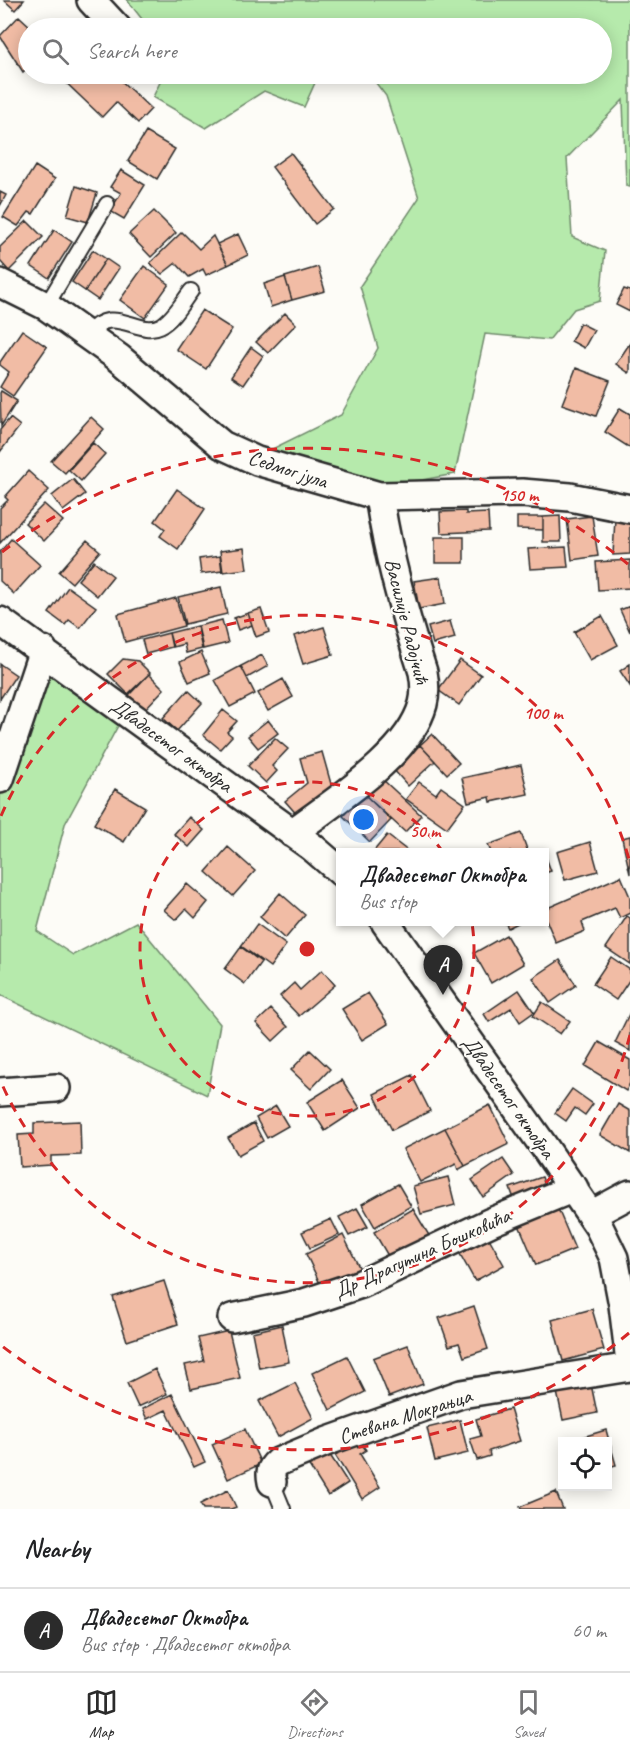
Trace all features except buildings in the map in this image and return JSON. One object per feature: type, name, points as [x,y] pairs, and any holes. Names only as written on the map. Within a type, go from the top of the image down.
[{"type":"street","points":[[91,0],[108,18]]},
{"type":"street","name":"Седмог јула","points":[[0,283],[46,306],[145,379],[183,414],[222,445],[256,461],[379,496],[522,494],[570,497],[630,509]]},
{"type":"street","name":"Василије Радојчић","points":[[292,833],[374,770],[397,749],[411,732],[424,703],[426,688],[423,672],[394,571],[379,496]]},
{"type":"street","name":"Двадесетог октобра","points":[[0,621],[292,833],[336,868]]},
{"type":"street","points":[[0,779],[43,650]]},
{"type":"street","name":"Двадесетог октобра","points":[[389,926],[574,1188],[606,1239],[614,1258],[630,1362]]},
{"type":"street","points":[[0,1092],[56,1088]]},
{"type":"street","name":"Др Драгутина Бошковића","points":[[232,1318],[304,1303],[361,1284],[491,1222],[574,1188]]},
{"type":"street","points":[[591,1215],[630,1194]]},
{"type":"street","name":"Стевана Мокрањца","points":[[272,1482],[270,1473],[278,1462],[338,1437],[461,1394],[630,1367]]},
{"type":"lane","points":[[46,306],[107,204]]},
{"type":"lane","points":[[87,335],[95,325],[106,321],[159,327],[167,322],[191,291]]},
{"type":"lane","points":[[272,1482],[283,1509]]},
{"type":"green space","points":[[127,0],[630,0],[630,187],[626,186],[623,100],[567,158],[572,237],[605,251],[600,301],[574,309],[549,340],[485,334],[455,474],[382,487],[260,455],[341,415],[378,348],[360,286],[419,198],[386,96],[377,84],[612,84],[612,18],[141,18]]},
{"type":"green space","points":[[159,84],[314,84],[304,107],[264,91],[206,128],[153,97]]},
{"type":"green space","points":[[43,650],[126,711],[65,824],[37,931],[73,955],[136,922],[220,1024],[207,1095],[0,995],[0,780]]},
{"type":"place","name":"Двадесетог Октобра","points":[[443,995]]}]
